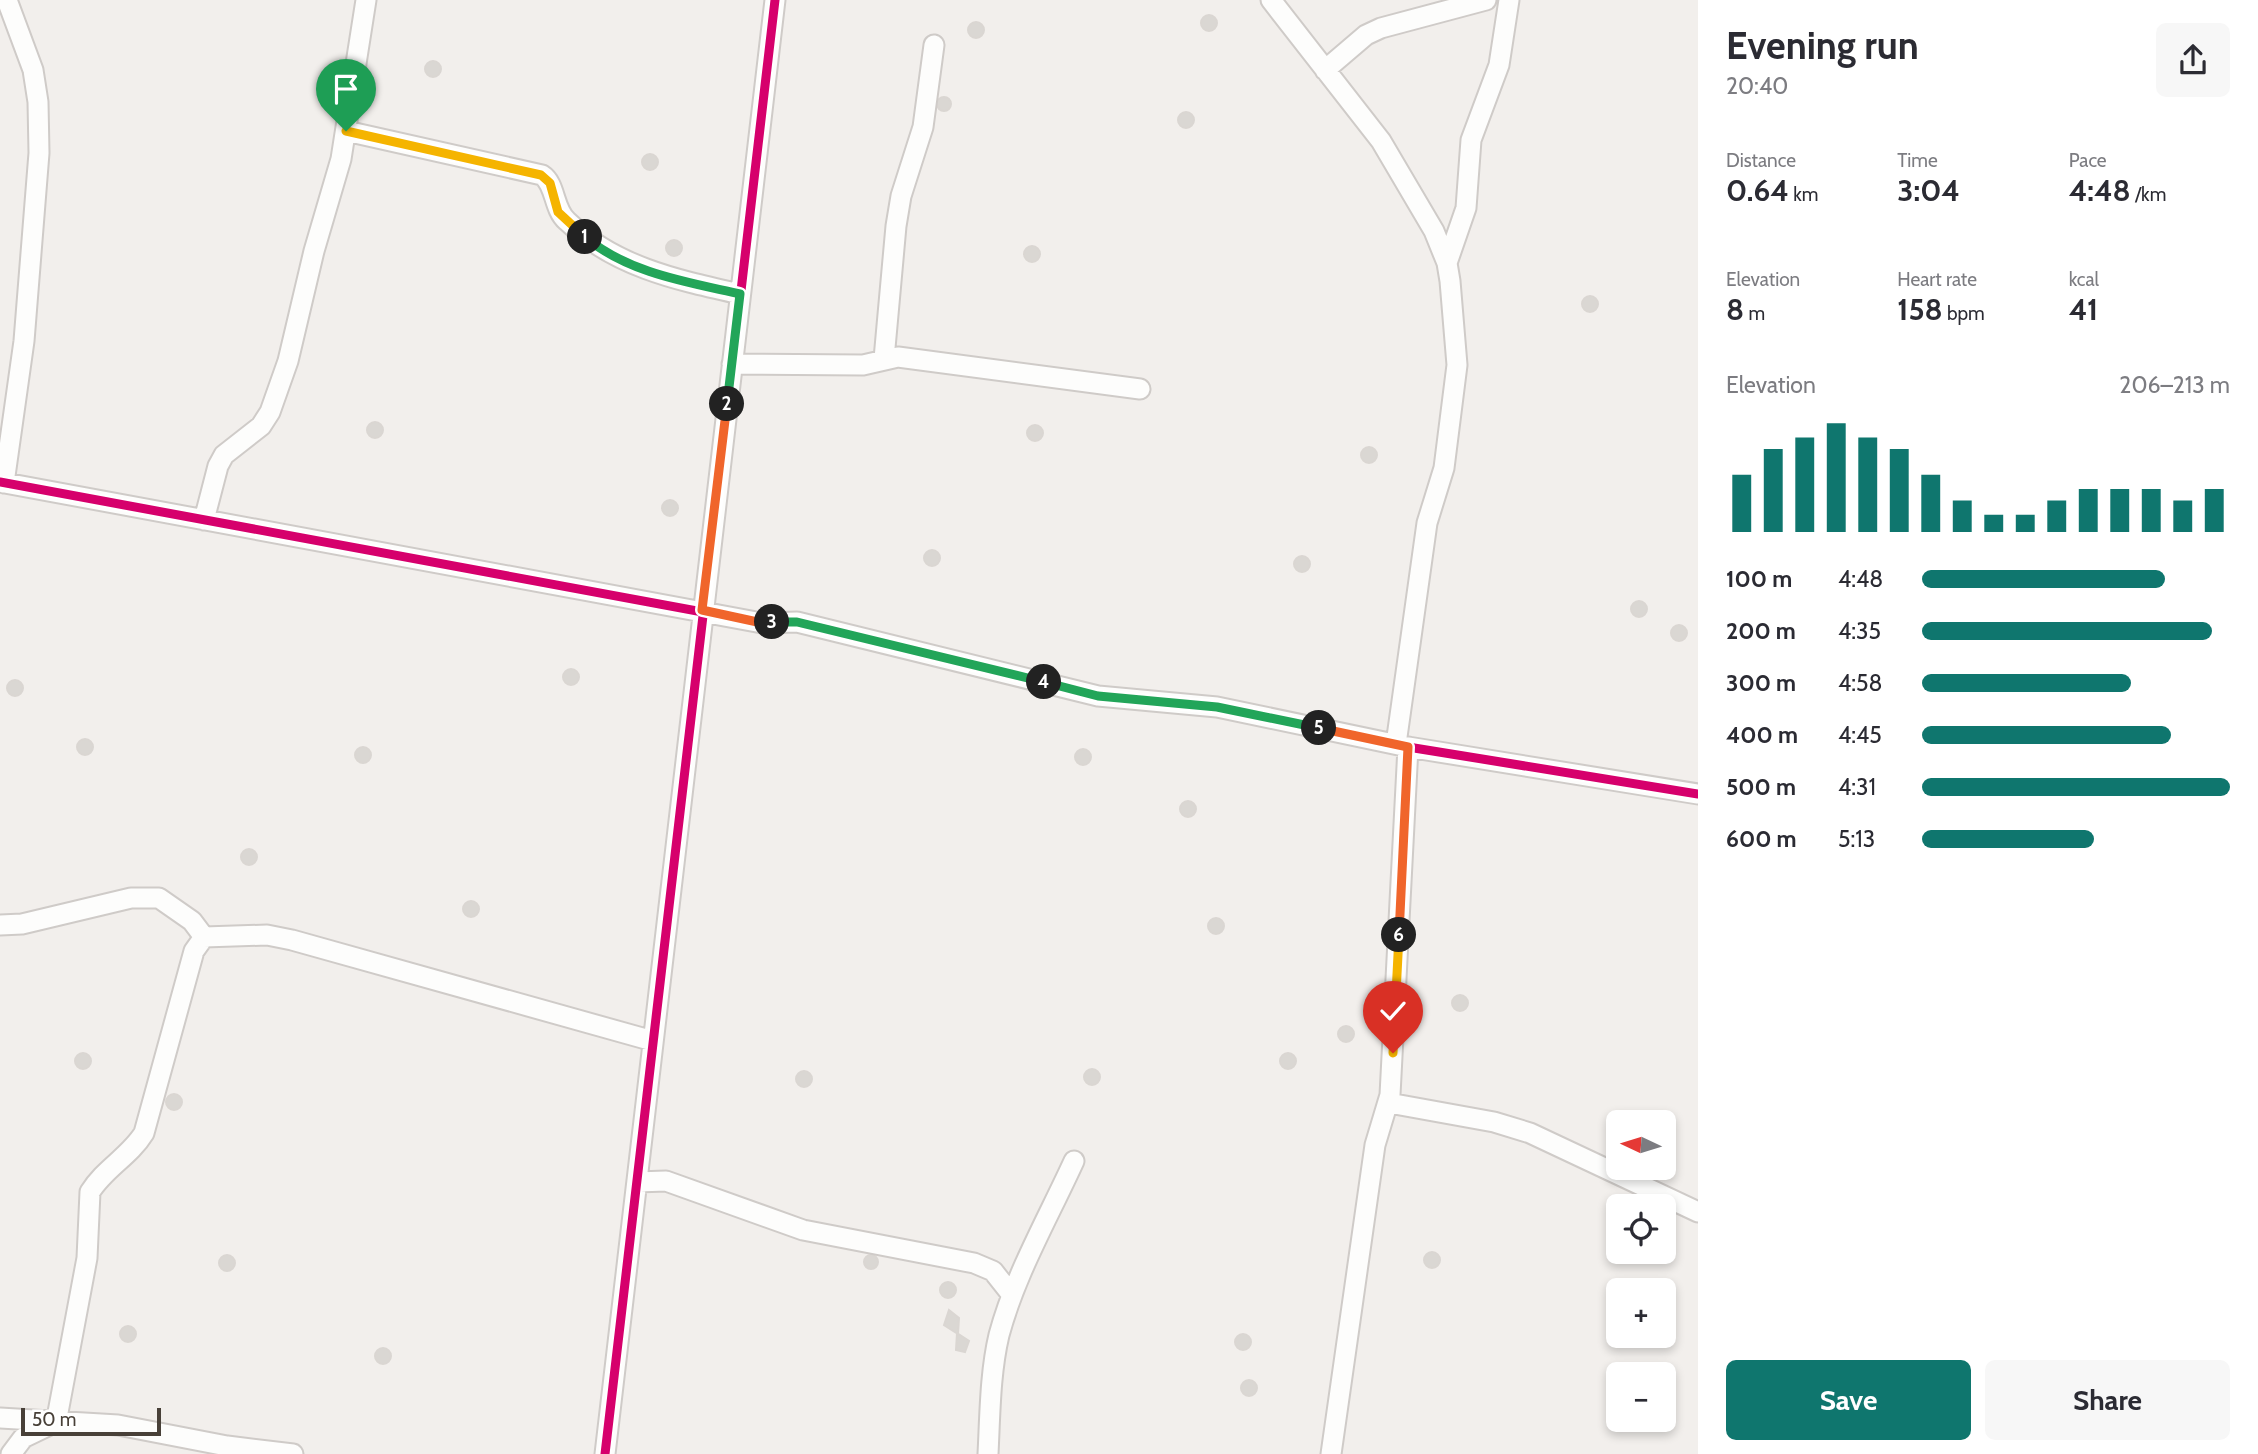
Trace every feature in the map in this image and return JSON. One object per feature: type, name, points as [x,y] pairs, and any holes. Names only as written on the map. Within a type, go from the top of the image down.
[{"type":"street","points":[[7,0],[33,70],[38,102],[39,153],[24,341],[2,482],[762,623],[797,622],[1098,696],[1217,707],[1402,745],[1563,774],[1698,794]]},
{"type":"street","points":[[204,520],[224,455],[251,437],[270,412],[288,361],[346,131],[366,0]]},
{"type":"street","points":[[605,1454],[775,0]]},
{"type":"street","points":[[1271,0],[1363,114],[1434,231],[1447,263],[1457,365],[1444,468],[1427,523],[1402,745],[1389,1103],[1376,1144],[1331,1454]]},
{"type":"street","points":[[1325,70],[1366,34],[1486,0]]},
{"type":"street","points":[[1447,263],[1466,208],[1471,139],[1499,65],[1509,0]]},
{"type":"street","points":[[884,359],[896,226],[901,197],[923,127],[934,45]]},
{"type":"street","points":[[346,131],[541,175],[550,183],[558,212],[595,245],[636,267],[677,280],[740,294]]},
{"type":"street","points":[[732,364],[863,365],[898,357],[1139,388]]},
{"type":"street","points":[[0,925],[22,924],[131,898],[159,898],[192,921],[204,937]]},
{"type":"street","points":[[204,937],[267,935],[292,940],[653,1041]]},
{"type":"street","points":[[56,1423],[87,1258],[90,1192],[95,1183],[138,1143],[144,1133],[194,951],[204,937]]},
{"type":"street","points":[[1389,1103],[1494,1122],[1530,1133],[1698,1212]]},
{"type":"street","points":[[988,1454],[991,1398],[999,1338],[1012,1295],[1074,1161]]},
{"type":"street","points":[[637,1182],[666,1181],[803,1230],[898,1246],[974,1263],[993,1271],[1012,1295]]},
{"type":"street","points":[[0,1418],[118,1425],[227,1446],[293,1454]]},
{"type":"street","points":[[11,1454],[23,1438],[56,1423]]},
{"type":"building","points":[[1209,15],[1215,17],[1215,29],[1209,31],[1203,29],[1201,23],[1203,17]]},
{"type":"building","points":[[976,22],[982,24],[982,36],[976,38],[970,36],[968,30],[970,24]]},
{"type":"building","points":[[433,61],[439,63],[439,75],[433,77],[427,75],[425,69],[427,63]]},
{"type":"building","points":[[941,97],[947,97],[951,104],[947,111],[941,111],[937,107],[937,101]]},
{"type":"building","points":[[1186,112],[1192,114],[1192,126],[1186,128],[1180,126],[1178,120],[1180,114]]},
{"type":"building","points":[[650,154],[656,156],[656,168],[650,170],[644,168],[642,162],[644,156]]},
{"type":"building","points":[[674,240],[680,242],[680,254],[674,256],[668,254],[666,248],[668,242]]},
{"type":"building","points":[[1032,246],[1038,248],[1038,260],[1032,262],[1026,260],[1024,254],[1026,248]]},
{"type":"building","points":[[1590,296],[1596,298],[1596,310],[1590,312],[1584,310],[1582,304],[1584,298]]},
{"type":"building","points":[[375,422],[381,424],[381,436],[375,438],[369,436],[367,430],[369,424]]},
{"type":"building","points":[[1035,425],[1041,427],[1041,439],[1035,441],[1029,439],[1027,433],[1029,427]]},
{"type":"building","points":[[1369,447],[1375,449],[1375,461],[1369,463],[1363,461],[1361,455],[1363,449]]},
{"type":"building","points":[[670,500],[676,502],[676,514],[670,516],[664,514],[662,508],[664,502]]},
{"type":"building","points":[[932,550],[938,552],[938,564],[932,566],[926,564],[924,558],[926,552]]},
{"type":"building","points":[[1302,556],[1308,558],[1308,570],[1302,572],[1296,570],[1294,564],[1296,558]]},
{"type":"building","points":[[1639,601],[1645,603],[1645,615],[1639,617],[1633,615],[1631,609],[1633,603]]},
{"type":"building","points":[[1676,625],[1682,625],[1687,633],[1685,639],[1676,641],[1671,636],[1671,630]]},
{"type":"building","points":[[571,669],[577,671],[577,683],[571,685],[565,683],[563,677],[565,671]]},
{"type":"building","points":[[15,680],[21,682],[21,694],[15,696],[9,694],[7,688],[9,682]]},
{"type":"building","points":[[85,739],[91,741],[91,753],[85,755],[79,753],[77,747],[79,741]]},
{"type":"building","points":[[363,747],[369,749],[369,761],[363,763],[357,761],[355,755],[357,749]]},
{"type":"building","points":[[1083,749],[1089,751],[1089,763],[1083,765],[1077,763],[1075,757],[1077,751]]},
{"type":"building","points":[[1188,801],[1194,803],[1194,815],[1188,817],[1182,815],[1180,809],[1182,803]]},
{"type":"building","points":[[249,849],[255,851],[255,863],[249,865],[243,863],[241,857],[243,851]]},
{"type":"building","points":[[471,901],[477,903],[477,915],[471,917],[465,915],[463,909],[465,903]]},
{"type":"building","points":[[1216,918],[1222,920],[1222,932],[1216,934],[1210,932],[1208,926],[1210,920]]},
{"type":"building","points":[[1460,995],[1466,997],[1466,1009],[1460,1011],[1454,1009],[1452,1003],[1454,997]]},
{"type":"building","points":[[1346,1026],[1352,1028],[1352,1040],[1346,1042],[1340,1040],[1338,1034],[1340,1028]]},
{"type":"building","points":[[83,1053],[89,1055],[89,1067],[83,1069],[77,1067],[75,1061],[77,1055]]},
{"type":"building","points":[[1288,1053],[1294,1055],[1294,1067],[1288,1069],[1282,1067],[1280,1061],[1282,1055]]},
{"type":"building","points":[[1092,1069],[1098,1071],[1098,1083],[1092,1085],[1086,1083],[1084,1077],[1086,1071]]},
{"type":"building","points":[[804,1071],[810,1073],[810,1085],[804,1087],[798,1085],[796,1079],[798,1073]]},
{"type":"building","points":[[174,1094],[180,1096],[180,1108],[174,1110],[168,1108],[166,1102],[168,1096]]},
{"type":"building","points":[[1432,1252],[1438,1254],[1438,1266],[1432,1268],[1426,1266],[1424,1260],[1426,1254]]},
{"type":"building","points":[[227,1255],[233,1257],[233,1269],[227,1271],[221,1269],[219,1263],[221,1257]]},
{"type":"building","points":[[868,1255],[874,1255],[878,1262],[874,1269],[868,1269],[864,1265],[864,1259]]},
{"type":"building","points":[[948,1282],[954,1284],[954,1296],[948,1298],[942,1296],[940,1290],[942,1284]]},
{"type":"building","points":[[949,1310],[959,1318],[958,1334],[944,1325]]},
{"type":"building","points":[[128,1326],[134,1328],[134,1340],[128,1342],[122,1340],[120,1334],[122,1328]]},
{"type":"building","points":[[957,1333],[969,1341],[965,1352],[956,1350]]},
{"type":"building","points":[[1243,1334],[1249,1336],[1249,1348],[1243,1350],[1237,1348],[1235,1342],[1237,1336]]},
{"type":"building","points":[[383,1348],[389,1350],[389,1362],[383,1364],[377,1362],[375,1356],[377,1350]]},
{"type":"building","points":[[1249,1380],[1255,1382],[1255,1394],[1249,1396],[1243,1394],[1241,1388],[1243,1382]]},
{"type":"cycle path","points":[[605,1454],[775,0]]},
{"type":"cycle path","points":[[0,482],[762,623],[797,622],[1098,696],[1217,707],[1408,747],[1698,794]]},
{"type":"route","points":[[346,131],[541,175],[550,183],[558,212],[595,245],[636,267],[677,280],[740,294],[702,610],[762,623],[797,622],[1098,696],[1217,707],[1408,747],[1393,1053]]}]
